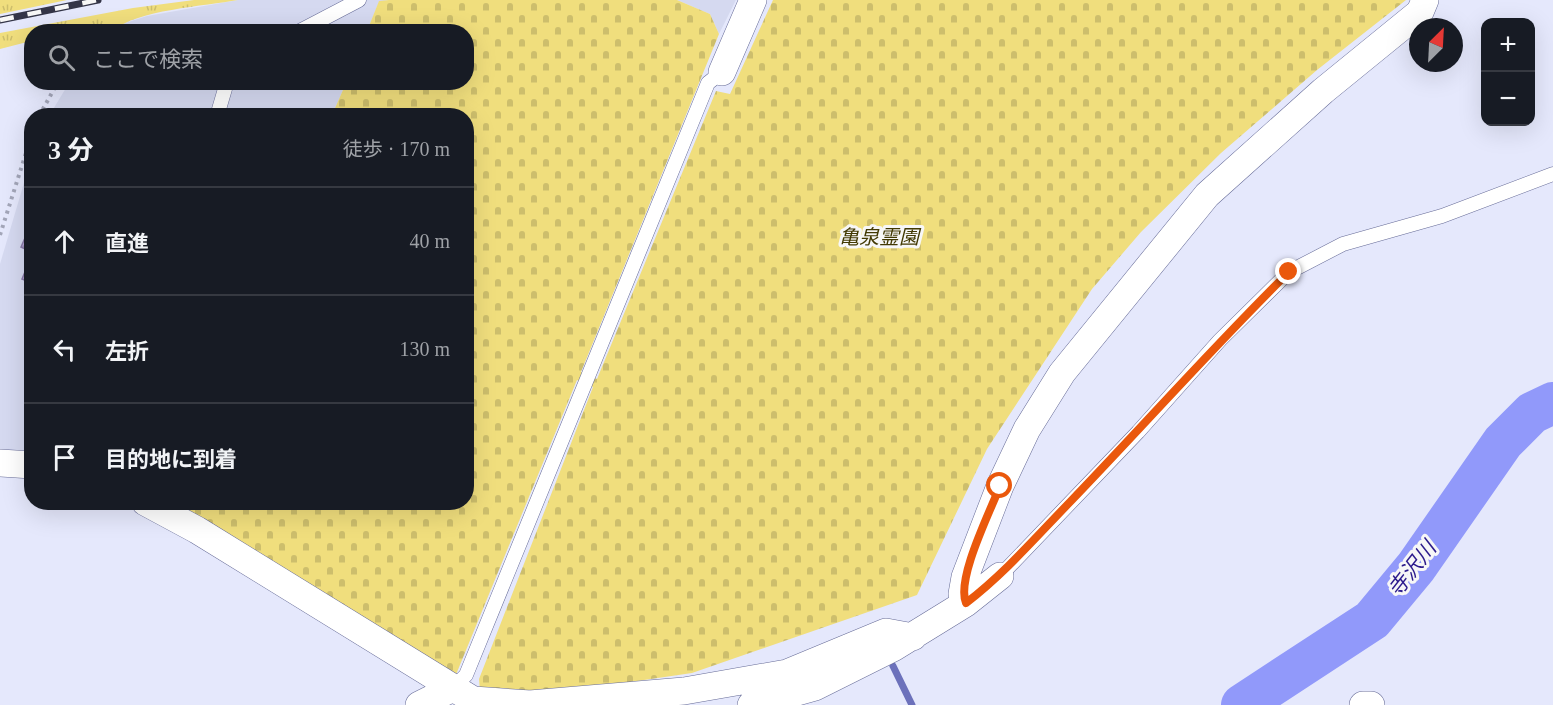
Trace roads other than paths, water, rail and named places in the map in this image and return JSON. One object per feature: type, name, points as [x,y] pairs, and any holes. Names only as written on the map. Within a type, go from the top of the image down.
[{"type":"street","points":[[722,72],[753,0]]},
{"type":"street","points":[[966,603],[962,594],[965,577],[1000,486],[1027,429],[1062,373],[1207,195],[1323,91],[1420,12],[1425,0]]},
{"type":"street","points":[[0,463],[24,464]]},
{"type":"street","points":[[160,510],[197,530],[473,700],[530,704],[684,691],[788,674],[886,632],[913,637]]},
{"type":"street","points":[[751,705],[815,687],[913,637],[966,603],[1000,576]]},
{"type":"street","points":[[419,705],[453,688]]},
{"type":"street","points":[[1363,705],[1371,705]]},
{"type":"lane","points":[[313,24],[359,0]]},
{"type":"lane","points":[[453,688],[466,675],[708,83],[722,72]]},
{"type":"lane","points":[[219,108],[225,90]]},
{"type":"lane","points":[[1000,576],[1138,432],[1220,340],[1289,272],[1343,244],[1442,216],[1553,174]]},
{"type":"waterway","name":"寺沢川","points":[[1242,705],[1372,620],[1416,567],[1503,442],[1532,413],[1553,403]]},
{"type":"waterway","points":[[893,666],[912,705]]},
{"type":"railway","points":[[0,20],[98,0]]},
{"type":"park label","name":"亀泉霊園","points":[[879,237]]}]
